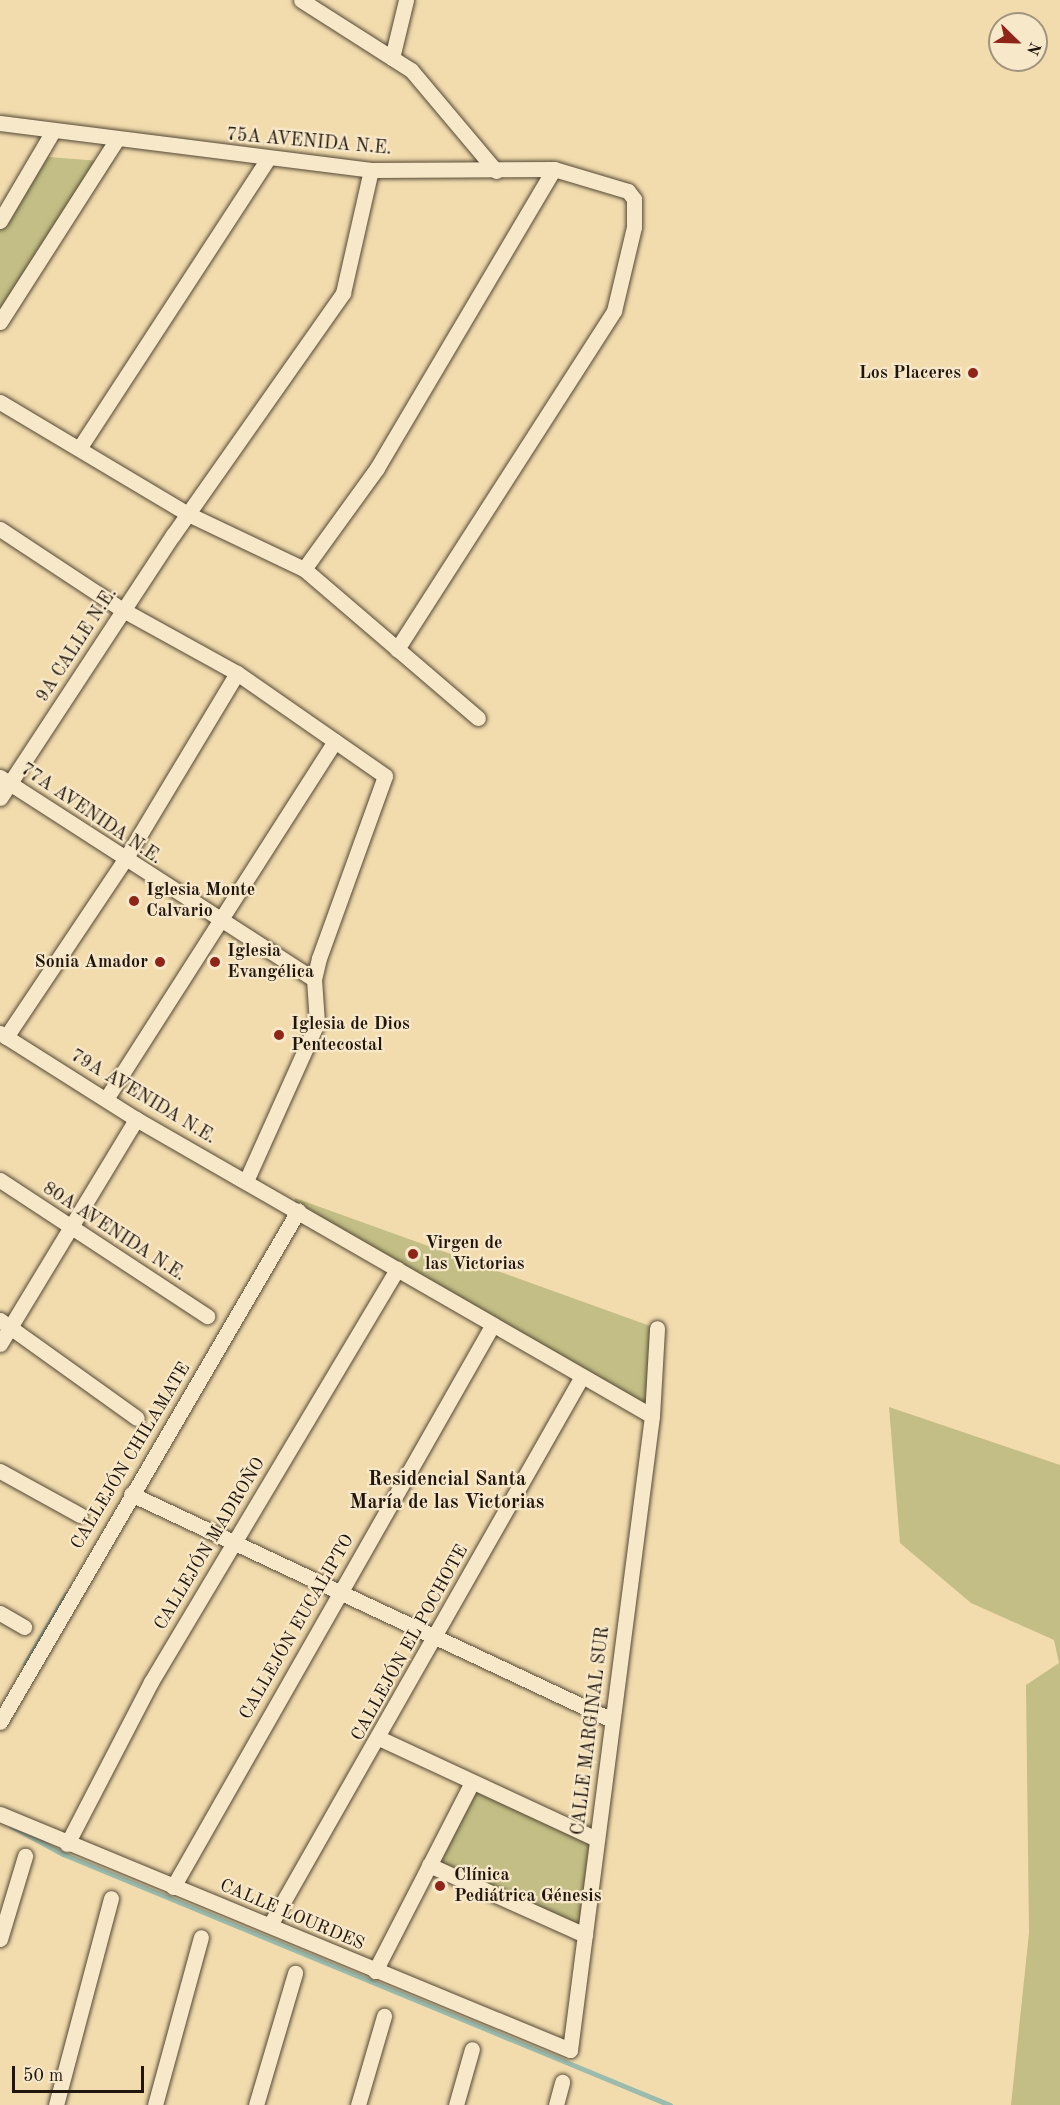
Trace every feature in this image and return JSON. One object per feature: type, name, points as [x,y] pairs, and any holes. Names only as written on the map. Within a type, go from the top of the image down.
[{"type":"street","points":[[301,0],[411,70],[496,171]]},
{"type":"street","points":[[392,58],[406,0]]},
{"type":"street","name":"75A AVENIDA N.E.","points":[[0,123],[267,160],[371,170],[554,169],[614,184],[634,200],[627,268],[614,311],[397,649]]},
{"type":"street","points":[[0,221],[53,131]]},
{"type":"street","points":[[0,322],[117,139]]},
{"type":"street","points":[[80,447],[267,160]]},
{"type":"street","points":[[304,569],[376,468],[554,169]]},
{"type":"street","name":"9A CALLE N.E.","points":[[0,798],[5,780],[343,293],[371,170]]},
{"type":"street","points":[[0,402],[80,447],[188,514],[304,569],[478,718]]},
{"type":"street","points":[[3,539],[123,610],[237,673],[335,741],[378,767],[386,788],[314,979],[317,1023],[247,1179]]},
{"type":"street","points":[[3,1035],[124,861],[237,673]]},
{"type":"street","points":[[106,1099],[335,741]]},
{"type":"street","name":"77A AVENIDA N.E.","points":[[5,780],[124,861],[314,979]]},
{"type":"street","name":"79A AVENIDA N.E.","points":[[3,1035],[136,1119],[247,1179],[492,1326],[652,1416]]},
{"type":"street","points":[[0,1344],[5,1323],[71,1228],[136,1119]]},
{"type":"street","name":"80A AVENIDA N.E.","points":[[0,1180],[207,1316]]},
{"type":"street","name":"CALLEJÓN CHILAMATE","points":[[0,1722],[298,1211]]},
{"type":"street","name":"CALLEJÓN MADROÑO","points":[[68,1844],[151,1682],[397,1269]]},
{"type":"street","points":[[5,1323],[137,1418]]},
{"type":"street","name":"CALLEJÓN EUCALIPTO","points":[[173,1887],[338,1593],[492,1326]]},
{"type":"street","name":"CALLE MARGINAL SUR","points":[[570,2050],[652,1416],[657,1328]]},
{"type":"street","name":"CALLEJÓN EL POCHOTE","points":[[270,1925],[435,1640],[581,1378]]},
{"type":"street","points":[[0,1471],[80,1515]]},
{"type":"street","points":[[131,1494],[435,1640],[612,1720]]},
{"type":"street","points":[[0,1613],[24,1627]]},
{"type":"street","points":[[379,1738],[471,1784],[597,1839]]},
{"type":"street","points":[[375,1971],[471,1784]]},
{"type":"street","name":"CALLE LOURDES","points":[[0,1814],[570,2050]]},
{"type":"street","points":[[0,1939],[25,1856]]},
{"type":"street","points":[[429,1865],[585,1935]]},
{"type":"street","points":[[56,2105],[111,1899]]},
{"type":"street","points":[[155,2105],[201,1937]]},
{"type":"street","points":[[256,2105],[295,1973]]},
{"type":"street","points":[[358,2105],[384,2016]]},
{"type":"street","points":[[456,2105],[472,2049]]},
{"type":"street","points":[[556,2105],[562,2082]]},
{"type":"shaded area","points":[[36,156],[113,162],[0,332],[0,213]]},
{"type":"shaded area","points":[[295,1198],[653,1327],[646,1413],[295,1209]]},
{"type":"shaded area","points":[[889,1407],[1060,1465],[1060,2105],[1011,2105],[1029,1933],[1026,1685],[1059,1663],[1054,1640],[971,1603],[900,1543]]},
{"type":"shaded area","points":[[471,1784],[595,1838],[585,1931],[429,1865]]},
{"type":"waterway","points":[[25,1664],[66,1594]]},
{"type":"waterway","points":[[11,1826],[63,1854],[670,2105]]},
{"type":"place","name":"Los Placeres","points":[[973,373]]},
{"type":"place","name":"Iglesia Monte Calvario","points":[[134,901]]},
{"type":"place","name":"Sonia Amador","points":[[160,962]]},
{"type":"place","name":"Iglesia Evangélica","points":[[215,962]]},
{"type":"place","name":"Iglesia de Dios Pentecostal","points":[[279,1035]]},
{"type":"place","name":"Virgen de las Victorias","points":[[413,1254]]},
{"type":"place","name":"Clínica Pediátrica Génesis","points":[[440,1886]]},
{"type":"district","name":"Residencial Santa María de las Victorias","points":[[447,1492]]}]
